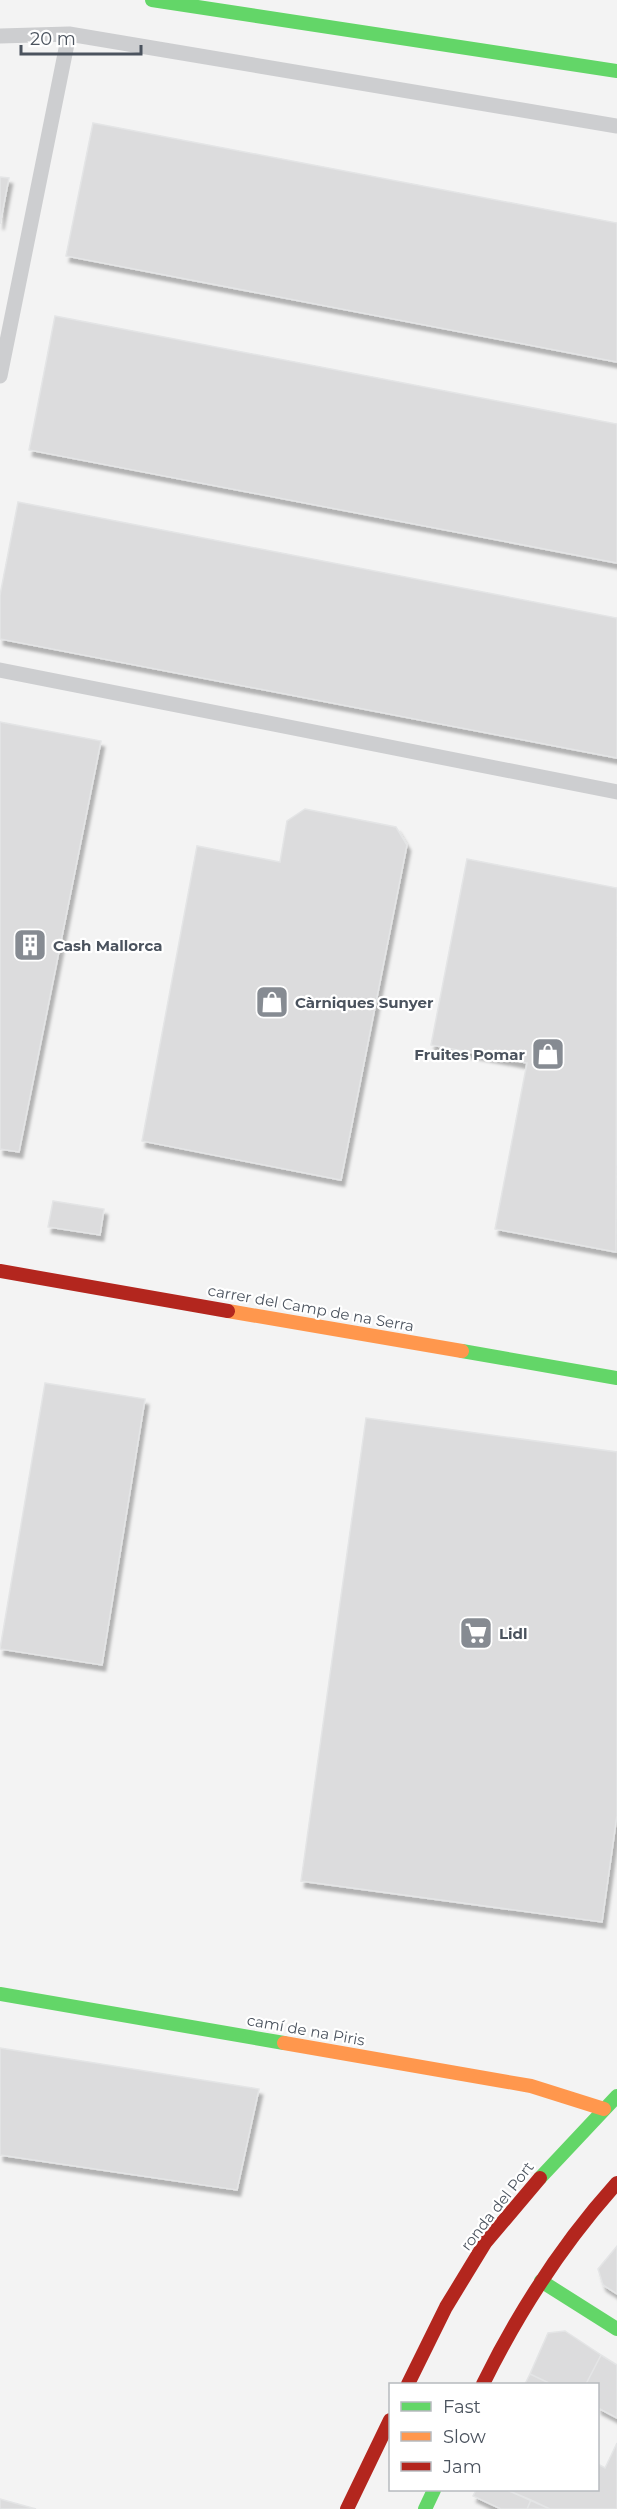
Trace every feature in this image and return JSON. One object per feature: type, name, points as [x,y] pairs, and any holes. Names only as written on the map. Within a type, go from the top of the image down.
[{"type":"street","points":[[152,0],[617,71]]},
{"type":"street","name":"carrer del Camp de na Serra","points":[[0,1271],[617,1378]]},
{"type":"street","name":"camí de na Piris","points":[[0,1994],[531,2086],[604,2109]]},
{"type":"street","name":"ronda del Port","points":[[409,2383],[446,2307],[484,2243],[543,2174],[617,2096]]},
{"type":"street","points":[[484,2383],[497,2355],[541,2281],[570,2238],[617,2182]]},
{"type":"street","points":[[541,2281],[617,2329]]},
{"type":"street","points":[[347,2509],[389,2422]]},
{"type":"street","points":[[425,2509],[434,2491]]},
{"type":"lane","points":[[0,376],[69,34]]},
{"type":"lane","points":[[0,36],[69,34],[617,126]]},
{"type":"lane","points":[[0,670],[617,792]]},
{"type":"building","points":[[93,123],[617,223],[617,362],[66,256]]},
{"type":"building","points":[[0,177],[9,178],[0,224]]},
{"type":"building","points":[[55,316],[617,424],[617,563],[29,450]]},
{"type":"building","points":[[18,502],[617,618],[617,758],[0,639],[0,595]]},
{"type":"building","name":"Cash Mallorca","points":[[0,722],[101,741],[19,1152],[0,1149]]},
{"type":"building","name":"Càrniques Sunyer","points":[[305,809],[396,827],[407,845],[341,1180],[142,1141],[197,846],[280,862],[287,821]]},
{"type":"building","name":"Fruites Pomar","points":[[467,859],[617,888],[616,1252],[495,1229],[527,1063],[431,1045]]},
{"type":"building","points":[[53,1201],[104,1209],[100,1235],[48,1227]]},
{"type":"building","points":[[45,1383],[145,1399],[102,1665],[0,1649]]},
{"type":"building","name":"Lidl","points":[[366,1418],[617,1452],[617,1815],[602,1922],[301,1881]]},
{"type":"building","points":[[0,2048],[259,2089],[237,2190],[0,2155]]},
{"type":"building","points":[[617,2246],[617,2294],[603,2285],[598,2269]]},
{"type":"building","points":[[565,2331],[601,2355],[587,2383],[549,2383],[530,2374],[548,2333]]},
{"type":"building","points":[[601,2355],[617,2365],[617,2418],[599,2409],[599,2383],[587,2383]]},
{"type":"building","points":[[530,2374],[549,2383],[526,2383]]},
{"type":"building","points":[[617,2443],[617,2509],[550,2509],[509,2491],[599,2491],[599,2465],[605,2468]]},
{"type":"building","points":[[476,2491],[509,2491],[531,2500],[527,2509],[501,2509],[473,2496]]},
{"type":"building","points":[[0,2499],[36,2509],[0,2509]]},
{"type":"building","points":[[531,2500],[550,2509],[527,2509]]},
{"type":"traffic: fast","points":[[152,0],[617,71]]},
{"type":"traffic: fast","points":[[462,1351],[617,1378]]},
{"type":"traffic: fast","points":[[0,1994],[284,2043]]},
{"type":"traffic: fast","points":[[540,2178],[617,2096]]},
{"type":"traffic: fast","points":[[541,2281],[617,2329]]},
{"type":"traffic: fast","points":[[425,2509],[434,2491]]},
{"type":"traffic: slow","points":[[228,1311],[462,1351]]},
{"type":"traffic: slow","points":[[284,2043],[531,2086],[604,2109]]},
{"type":"traffic: jam","points":[[0,1271],[228,1311]]},
{"type":"traffic: jam","points":[[408,2383],[446,2307],[485,2243],[540,2178]]},
{"type":"traffic: jam","points":[[484,2383],[511,2330],[543,2279],[578,2230],[617,2183]]},
{"type":"traffic: jam","points":[[347,2509],[389,2422]]},
{"type":"place","name":"Cash Mallorca","points":[[30,945]]},
{"type":"place","name":"Càrniques Sunyer","points":[[272,1002]]},
{"type":"place","name":"Fruites Pomar","points":[[548,1054]]},
{"type":"place","name":"Lidl","points":[[476,1633]]}]
